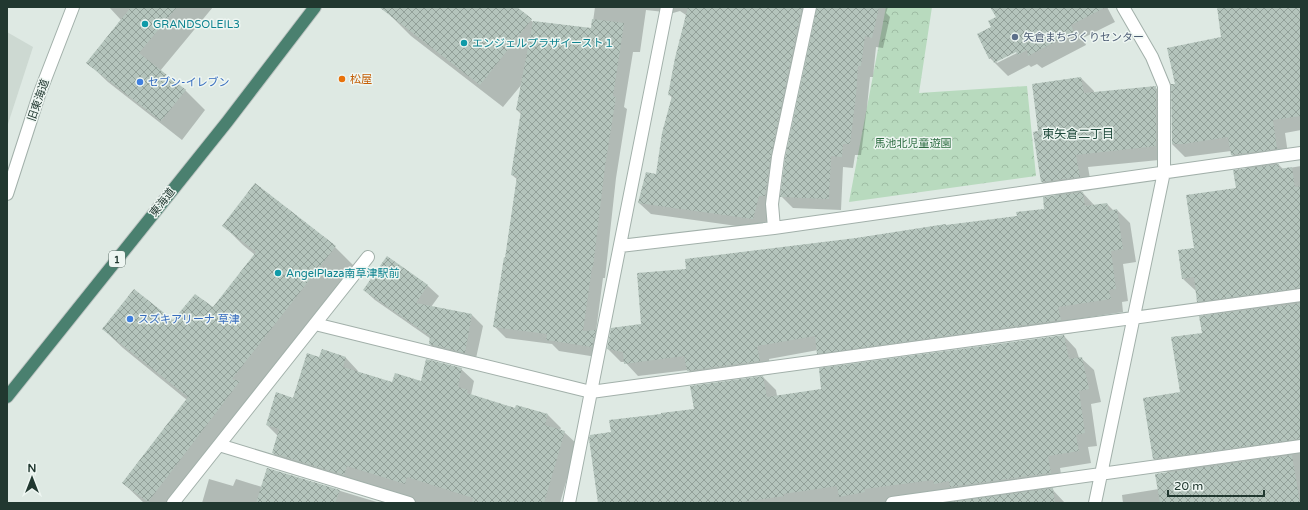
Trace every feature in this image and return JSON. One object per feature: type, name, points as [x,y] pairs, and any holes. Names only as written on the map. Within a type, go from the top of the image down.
[{"type":"highway","name":"東海道","points":[[7,397],[227,122],[315,7]]},
{"type":"street","name":"旧東海道","points":[[7,194],[38,95],[73,7]]},
{"type":"street","points":[[569,503],[667,7]]},
{"type":"street","points":[[774,228],[772,204],[778,157],[810,7]]},
{"type":"street","points":[[1095,503],[1164,172],[1164,86],[1152,57],[1123,7]]},
{"type":"street","points":[[620,246],[774,228],[1301,153]]},
{"type":"street","points":[[173,503],[368,257]]},
{"type":"street","points":[[315,324],[591,392],[1301,295]]},
{"type":"street","points":[[219,445],[409,503]]},
{"type":"street","points":[[892,503],[1301,446]]},
{"type":"shaded area","points":[[7,32],[33,47],[7,127]]},
{"type":"green space","name":"馬池北児童遊園","points":[[886,7],[932,7],[919,93],[1027,86],[1036,176],[849,202]]},
{"type":"building","points":[[131,7],[177,7],[139,53],[186,90],[161,121],[86,63]]},
{"type":"building","name":"エンジェルプラザイースト１","points":[[379,7],[517,7],[532,19],[480,85]]},
{"type":"building","points":[[688,7],[802,7],[771,156],[765,196],[759,196],[753,219],[638,203],[646,172],[656,174],[662,133],[672,96],[668,95],[675,58]]},
{"type":"building","points":[[817,7],[879,7],[872,38],[865,36],[861,66],[858,66],[850,144],[843,144],[842,157],[831,156],[829,199],[780,197],[785,158]]},
{"type":"building","name":"矢倉まちづくりセンター","points":[[990,7],[1106,7],[1071,25],[1074,32],[1028,56],[1027,50],[1018,55],[1016,52],[994,63],[992,57],[989,59],[977,34],[991,27],[988,21],[996,17]]},
{"type":"building","points":[[1217,7],[1301,7],[1301,116],[1273,120],[1277,149],[1231,155],[1228,137],[1183,144],[1172,144],[1171,84],[1175,84],[1167,48],[1221,37]]},
{"type":"building","points":[[592,19],[624,23],[613,96],[616,97],[605,166],[593,267],[583,331],[596,330],[592,347],[546,340],[547,334],[493,327],[517,176],[511,175],[521,111],[516,110],[533,21],[591,28]]},
{"type":"building","points":[[1081,77],[1084,93],[1156,86],[1156,146],[1076,155],[1080,177],[1041,182],[1033,132],[1038,131],[1032,84]]},
{"type":"building","points":[[1279,164],[1279,169],[1292,167],[1295,187],[1301,186],[1301,288],[1197,302],[1194,277],[1182,279],[1178,250],[1194,248],[1186,195],[1236,188],[1233,170]]},
{"type":"building","points":[[255,183],[336,246],[232,379],[240,381],[148,502],[122,483],[188,397],[102,329],[134,289],[173,320],[195,294],[213,307],[256,252],[222,226]]},
{"type":"building","points":[[1083,192],[1085,206],[1107,203],[1109,211],[1117,209],[1123,249],[1111,251],[1116,289],[1109,290],[1111,299],[1058,307],[1061,320],[817,354],[815,336],[757,346],[760,361],[687,371],[684,356],[624,364],[623,352],[607,349],[611,328],[641,324],[637,273],[686,269],[685,259],[1017,216],[1016,212],[1044,209],[1043,197]]},
{"type":"building","points":[[387,256],[428,285],[416,303],[472,314],[465,353],[429,344],[430,336],[363,290]]},
{"type":"building","points":[[1301,303],[1301,439],[1153,459],[1143,398],[1180,392],[1171,337],[1202,333],[1199,316]]},
{"type":"building","points":[[1064,335],[1069,359],[1082,357],[1089,389],[1079,391],[1085,433],[1076,435],[1079,451],[1048,456],[1051,473],[950,487],[949,481],[934,484],[933,480],[864,489],[865,492],[839,497],[837,486],[735,503],[598,503],[589,439],[590,435],[611,432],[609,420],[694,409],[690,386],[763,376],[767,397],[821,389],[819,368]]},
{"type":"building","points":[[322,349],[346,357],[343,367],[392,382],[395,373],[421,381],[426,359],[462,368],[458,387],[468,390],[467,393],[515,408],[516,405],[548,414],[545,425],[565,431],[544,503],[472,503],[473,498],[407,477],[405,484],[347,466],[344,475],[272,453],[279,429],[266,425],[276,392],[293,398],[307,353],[319,357]]},
{"type":"building","points":[[1292,455],[1300,503],[1160,503],[1155,474]]},
{"type":"building","points":[[267,468],[340,490],[335,503],[256,503]]},
{"type":"building","points":[[1053,488],[1055,503],[951,503],[951,502]]},
{"type":"place","name":"GRANDSOLEIL3","points":[[145,24]]},
{"type":"place","name":"矢倉まちづくりセンター","points":[[1015,37]]},
{"type":"place","name":"エンジェルプラザイースト１","points":[[464,43]]},
{"type":"place","name":"松屋","points":[[342,79]]},
{"type":"place","name":"セブン-イレブン","points":[[140,82]]},
{"type":"place","name":"AngelPlaza南草津駅前","points":[[278,273]]},
{"type":"place","name":"スズキアリーナ 草津","points":[[130,319]]},
{"type":"district","name":"東矢倉二丁目","points":[[1078,134]]}]
